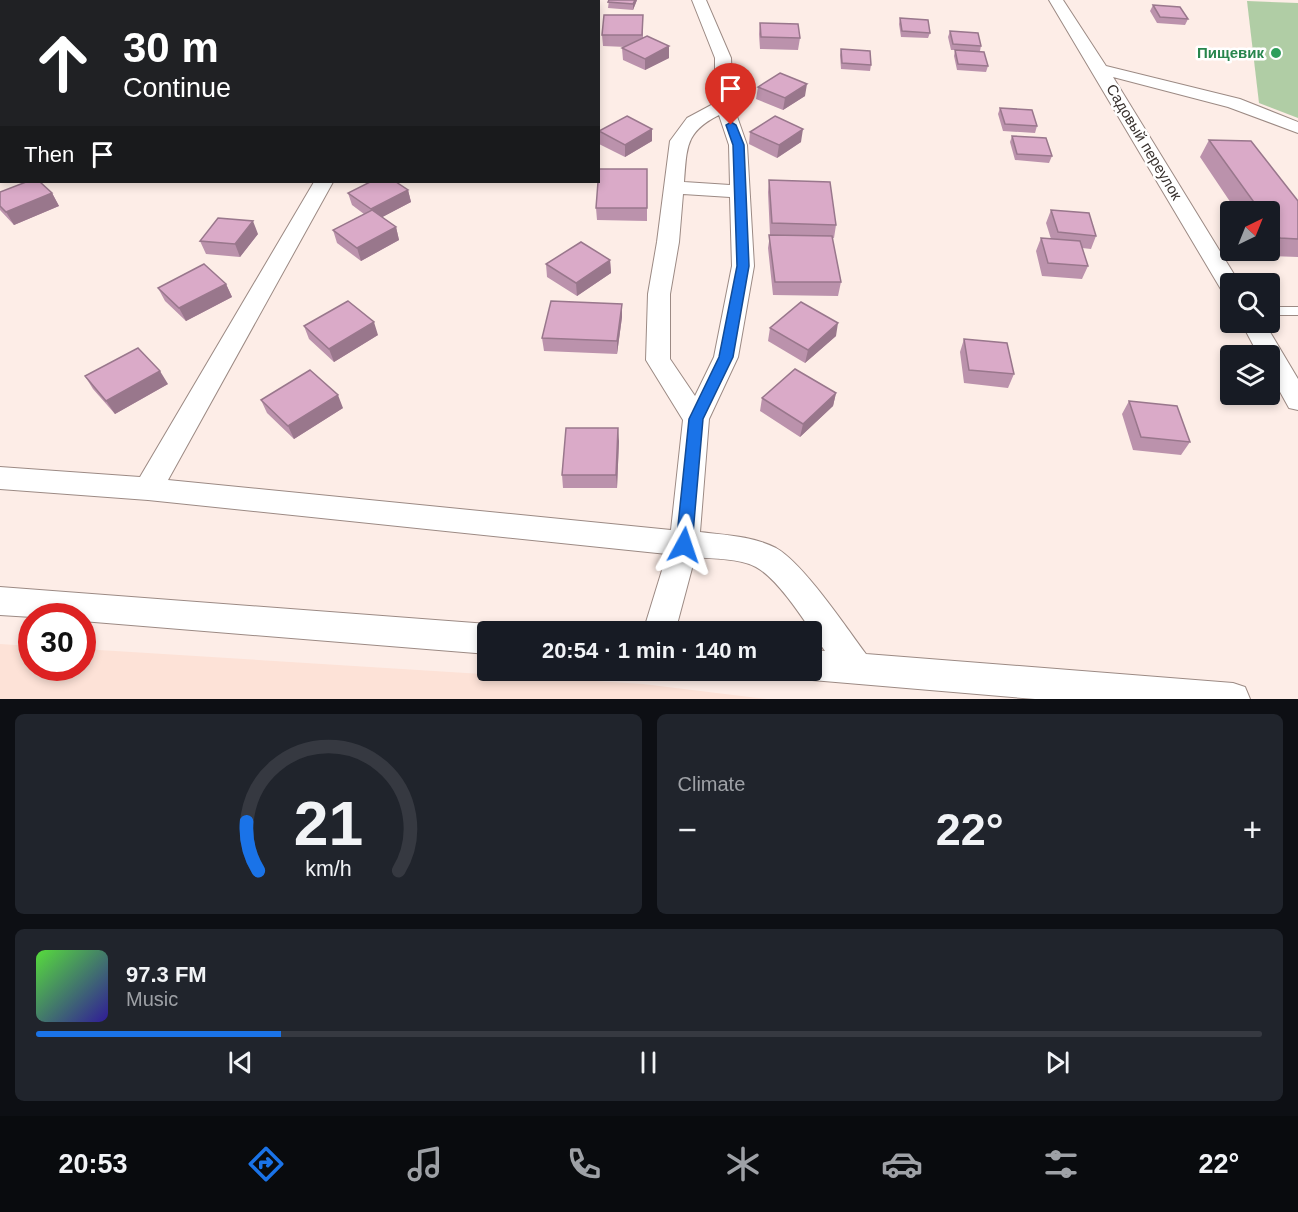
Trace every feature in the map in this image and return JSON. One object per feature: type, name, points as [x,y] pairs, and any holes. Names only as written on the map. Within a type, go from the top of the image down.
[{"type":"street","points":[[662,621],[684,545],[696,419],[726,357],[743,266],[738,145],[724,105],[723,58],[699,0]]},
{"type":"street","name":"Садовый переулок","points":[[1056,0],[1222,273]]},
{"type":"street","points":[[1100,69],[1234,102],[1298,128]]},
{"type":"street","points":[[696,419],[658,360],[659,294],[668,242],[680,136],[687,125],[724,105]]},
{"type":"street","points":[[148,489],[323,183]]},
{"type":"street","points":[[673,187],[740,192]]},
{"type":"street","points":[[1258,333],[1298,401]]},
{"type":"street","points":[[0,478],[148,489],[740,549],[767,558],[792,581],[858,669]]},
{"type":"street","points":[[0,601],[477,638]]},
{"type":"street","points":[[822,666],[1233,699]]},
{"type":"lane","points":[[1280,311],[1298,311]]},
{"type":"shaded area","points":[[0,644],[18,645],[18,681],[96,681],[96,650],[477,674],[477,681],[595,681],[643,684],[767,699],[0,699]]},
{"type":"green space","name":"Пищевик","points":[[1247,1],[1298,3],[1298,118],[1259,103]]},
{"type":"building","points":[[609,0],[635,0],[633,4],[608,2]]},
{"type":"building","points":[[1153,5],[1180,7],[1188,19],[1160,17]]},
{"type":"building","points":[[604,15],[643,15],[642,35],[602,35]]},
{"type":"building","points":[[900,18],[928,20],[930,33],[902,31]]},
{"type":"building","points":[[760,23],[798,24],[800,38],[761,37]]},
{"type":"building","points":[[950,31],[978,33],[981,46],[953,44]]},
{"type":"building","points":[[647,36],[669,46],[645,59],[622,48]]},
{"type":"building","points":[[841,49],[870,51],[871,65],[842,63]]},
{"type":"building","points":[[955,50],[984,52],[988,66],[958,64]]},
{"type":"building","points":[[780,73],[807,84],[785,98],[758,87]]},
{"type":"building","points":[[1000,108],[1032,110],[1037,126],[1005,124]]},
{"type":"building","points":[[627,116],[652,129],[625,145],[600,130]]},
{"type":"building","points":[[775,116],[803,129],[779,145],[750,132]]},
{"type":"building","points":[[1012,136],[1046,138],[1052,156],[1017,154]]},
{"type":"building","points":[[1209,140],[1251,141],[1298,201],[1298,239],[1280,238],[1280,201],[1253,201]]},
{"type":"building","points":[[600,169],[647,169],[647,208],[596,208]]},
{"type":"building","points":[[769,180],[830,182],[836,225],[772,223]]},
{"type":"building","points":[[23,183],[41,183],[52,193],[6,212],[0,206],[0,192]]},
{"type":"building","points":[[368,183],[398,183],[408,190],[371,209],[348,193]]},
{"type":"building","points":[[372,210],[396,227],[357,248],[333,230]]},
{"type":"building","points":[[1051,210],[1089,213],[1096,236],[1058,232]]},
{"type":"building","points":[[218,218],[253,221],[235,244],[200,241]]},
{"type":"building","points":[[769,235],[832,236],[841,282],[775,282]]},
{"type":"building","points":[[1041,238],[1080,241],[1088,266],[1048,263]]},
{"type":"building","points":[[581,242],[610,260],[576,283],[546,264]]},
{"type":"building","points":[[204,264],[226,284],[179,308],[158,288]]},
{"type":"building","points":[[348,301],[374,322],[329,349],[304,326]]},
{"type":"building","points":[[551,301],[622,304],[617,341],[542,338]]},
{"type":"building","points":[[801,302],[838,323],[808,350],[770,328]]},
{"type":"building","points":[[964,339],[1007,343],[1014,374],[969,370]]},
{"type":"building","points":[[138,348],[160,371],[106,401],[85,376]]},
{"type":"building","points":[[795,369],[836,393],[803,424],[762,398]]},
{"type":"building","points":[[310,370],[338,395],[288,426],[261,400]]},
{"type":"building","points":[[1129,401],[1177,406],[1190,442],[1141,437]]},
{"type":"building","points":[[566,428],[618,428],[616,475],[562,475]]},
{"type":"place","name":"Пищевик","points":[[1276,53]]},
{"type":"route","points":[[684,545],[696,419],[726,357],[743,266],[738,145],[731,125]]}]
